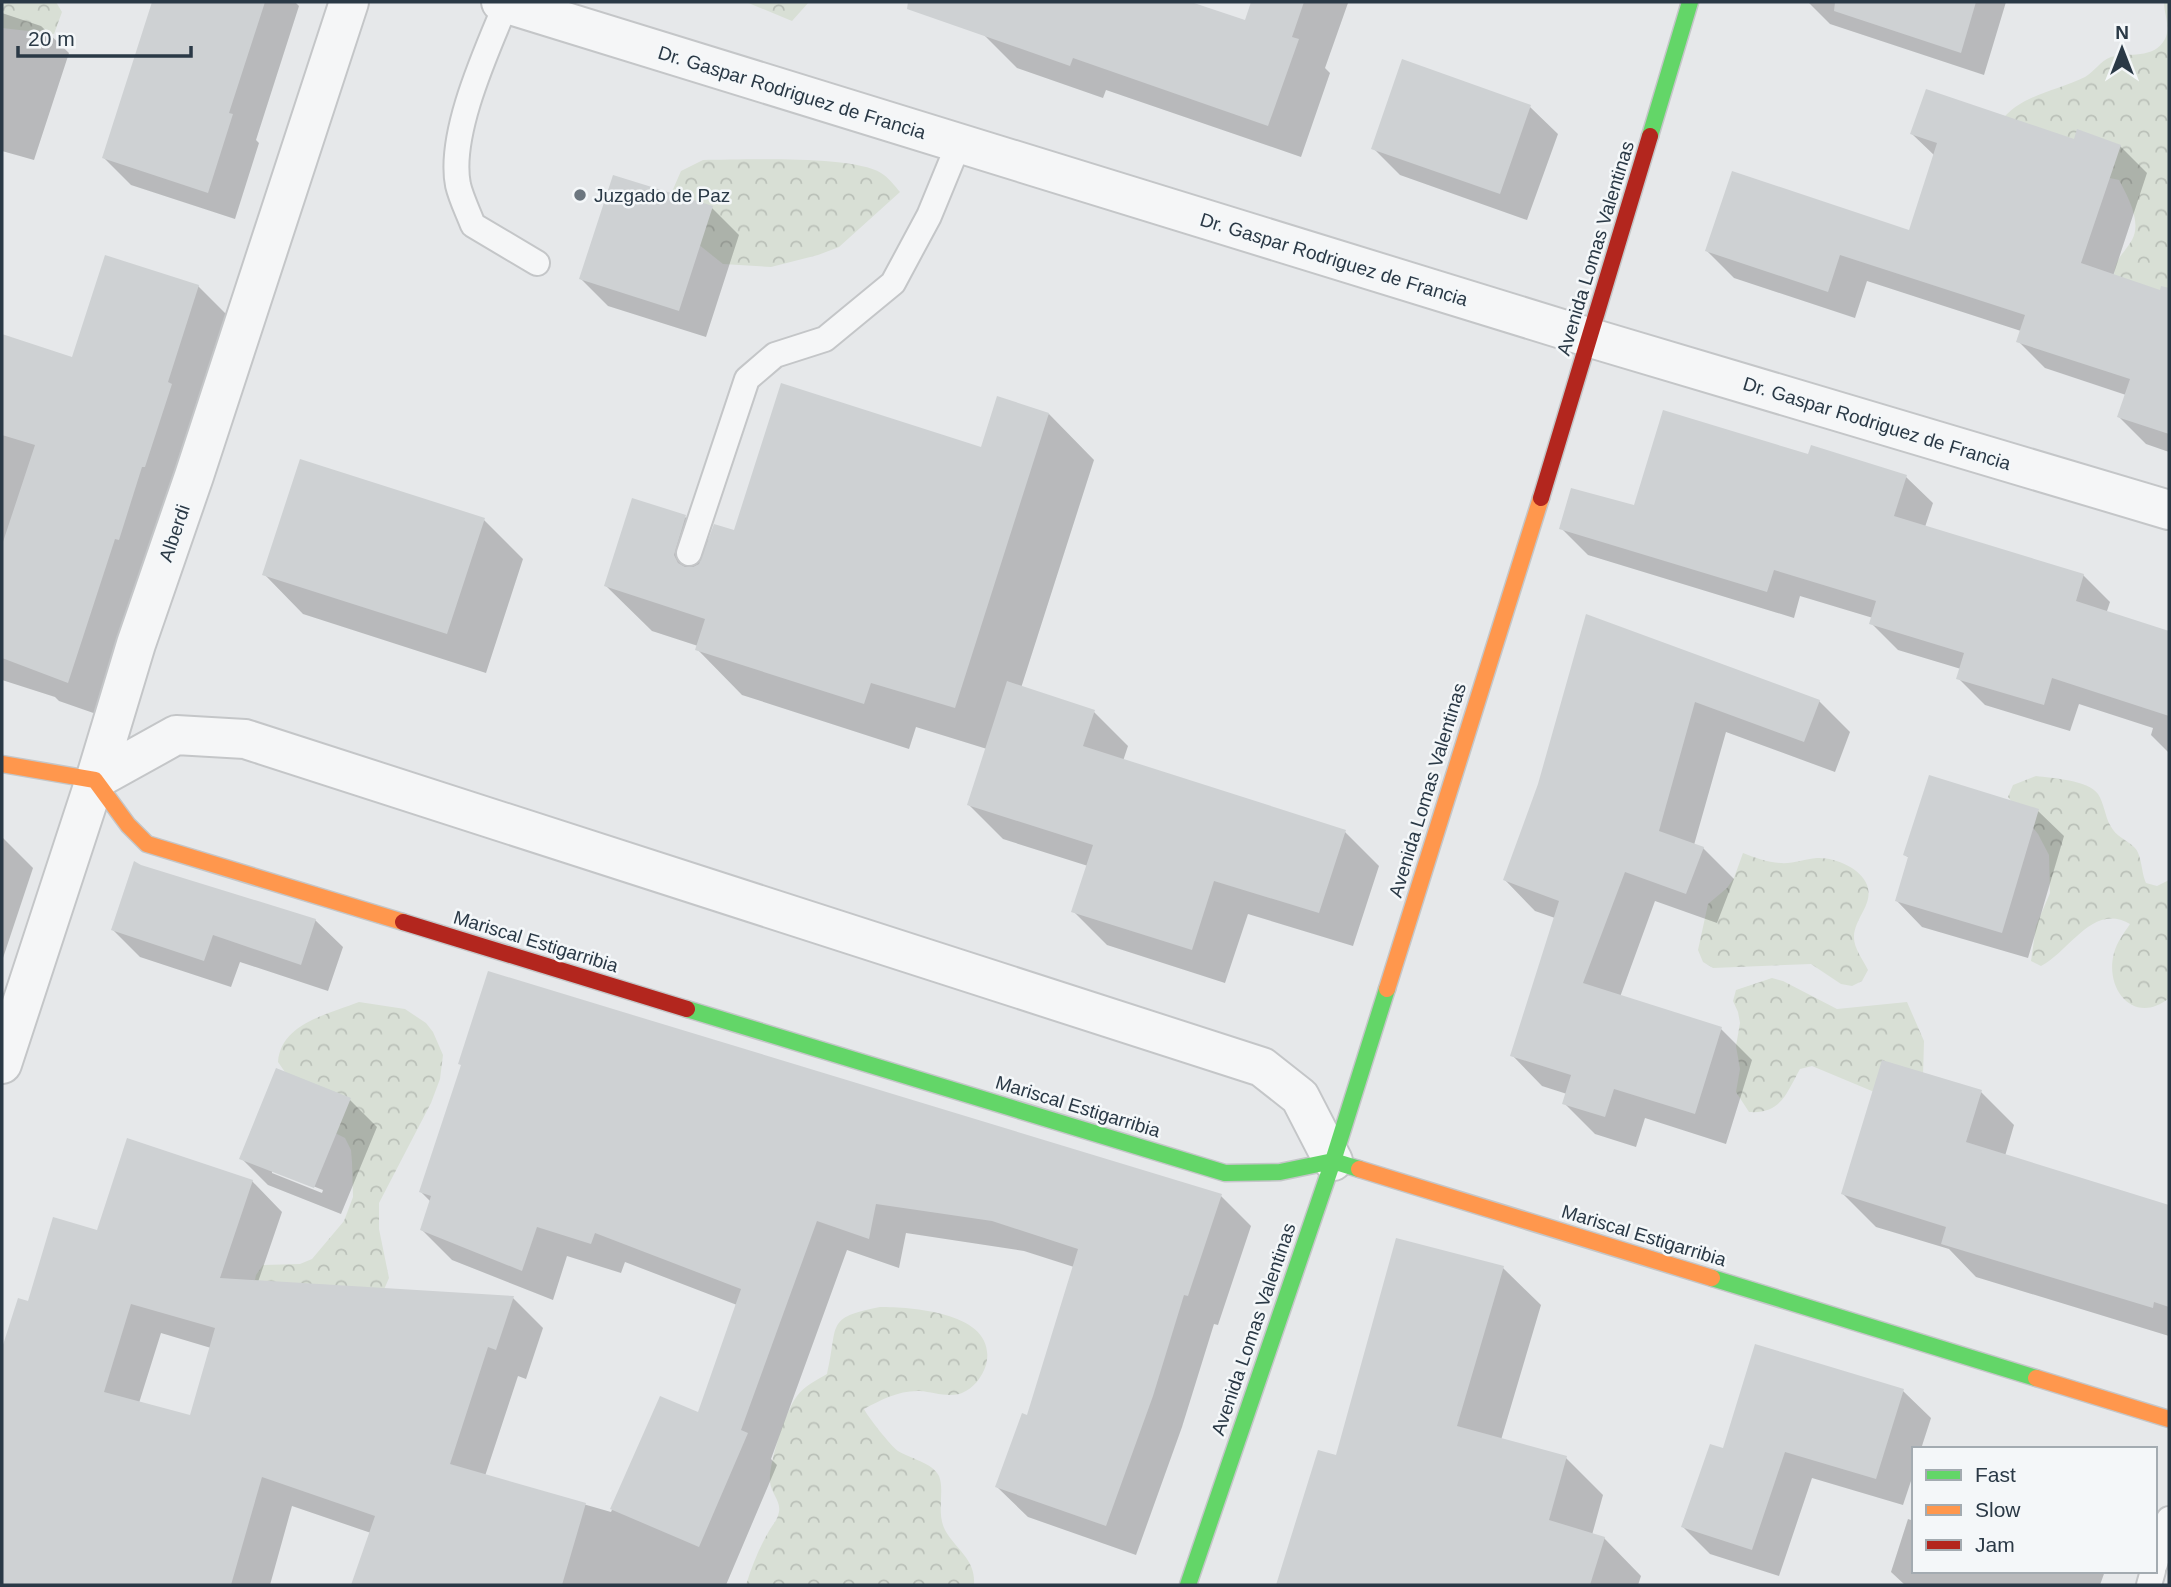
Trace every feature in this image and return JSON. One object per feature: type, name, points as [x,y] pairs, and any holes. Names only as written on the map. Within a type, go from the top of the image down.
[{"type":"street","name":"Alberdi","points":[[2,1064],[136,644],[194,476],[349,2]]},
{"type":"street","name":"Avenida Lomas Valentinas","points":[[1188,1585],[1333,1161],[1591,338],[1690,2]]},
{"type":"street","name":"Dr. Gaspar Rodriguez de Francia","points":[[503,3],[1591,338],[2169,510]]},
{"type":"street","points":[[2,764],[94,780],[176,735],[245,739],[1262,1067],[1300,1097],[1333,1161]]},
{"type":"street","name":"Mariscal Estigarribia","points":[[94,780],[147,844],[1226,1173],[1280,1172],[1333,1161],[2169,1419]]},
{"type":"lane","points":[[503,3],[474,82],[458,150],[458,184],[473,225],[537,263]]},
{"type":"lane","points":[[689,553],[747,379],[775,355],[825,339],[893,283],[929,216],[959,143]]},
{"type":"lane","points":[[2157,1558],[2169,1519]]},
{"type":"green space","points":[[2,2],[56,2],[62,12],[54,34],[2,28]]},
{"type":"green space","points":[[746,2],[809,2],[792,21]]},
{"type":"green space","points":[[2164,2],[2169,2],[2169,325],[2155,324],[2114,275],[2118,260],[2135,233],[2133,210],[2119,180],[2105,177],[2000,122],[2028,99],[2085,77],[2111,57],[2148,53],[2160,46],[2167,34]]},
{"type":"green space","points":[[703,160],[846,163],[881,173],[900,192],[839,247],[771,267],[723,264],[688,236],[671,194],[681,171]]},
{"type":"green space","points":[[2036,776],[2069,781],[2093,789],[2100,798],[2112,829],[2137,850],[2146,883],[2157,886],[2169,880],[2169,998],[2156,1006],[2134,1006],[2118,991],[2112,967],[2114,953],[2130,924],[2117,919],[2105,919],[2093,924],[2041,966],[2031,961],[2036,926],[2050,893],[2049,855],[2038,834],[2008,797],[2013,785]]},
{"type":"green space","points":[[1743,853],[1780,863],[1831,859],[1859,873],[1868,892],[1854,936],[1857,949],[1868,970],[1862,981],[1852,986],[1841,984],[1811,964],[1713,968],[1703,962],[1698,950],[1708,904],[1727,888],[1734,878]]},
{"type":"green space","points":[[1772,978],[1837,1009],[1907,1002],[1924,1041],[1923,1076],[1891,1099],[1812,1066],[1800,1069],[1776,1106],[1760,1112],[1749,1112],[1736,1092],[1740,1069],[1736,1046],[1740,1023],[1733,1001],[1736,990]]},
{"type":"green space","points":[[359,1002],[405,1009],[426,1023],[443,1055],[440,1079],[431,1103],[379,1203],[379,1229],[389,1278],[379,1301],[251,1299],[256,1275],[263,1265],[300,1264],[312,1259],[344,1221],[353,1197],[351,1150],[345,1138],[323,1127],[278,1062],[281,1049],[297,1029],[321,1016]]},
{"type":"green space","points":[[880,1307],[913,1309],[951,1316],[980,1334],[987,1348],[986,1365],[977,1382],[962,1393],[952,1395],[905,1392],[864,1409],[898,1451],[936,1471],[941,1482],[942,1523],[949,1537],[969,1561],[974,1585],[746,1585],[765,1537],[779,1512],[770,1474],[788,1413],[803,1389],[827,1374],[834,1334],[842,1320],[850,1315]]},
{"type":"building","points":[[152,2],[265,2],[229,113],[233,114],[208,193],[102,158]]},
{"type":"building","points":[[908,2],[1191,2],[1245,20],[1251,2],[1304,2],[1292,37],[1299,39],[1268,126],[1073,58],[1070,66],[907,9]]},
{"type":"building","points":[[1835,2],[1976,2],[1961,53],[1834,11]]},
{"type":"building","points":[[1402,59],[1531,105],[1500,194],[1371,149]]},
{"type":"building","points":[[1926,89],[2074,139],[2077,129],[2121,145],[2081,263],[2160,290],[2161,286],[2169,288],[2169,434],[2117,417],[2130,379],[2016,342],[2025,315],[1840,255],[1828,292],[1705,251],[1732,171],[1909,230],[1937,143],[1910,134]]},
{"type":"building","points":[[613,175],[713,206],[679,311],[579,279]]},
{"type":"building","points":[[105,255],[199,285],[168,382],[172,384],[145,467],[142,467],[119,540],[115,539],[68,683],[2,658],[2,545],[35,445],[2,435],[2,334],[72,357]]},
{"type":"building","points":[[781,383],[981,447],[997,396],[1049,413],[955,708],[871,683],[864,704],[695,650],[705,619],[604,586],[632,498],[686,515],[674,555],[678,563],[685,567],[699,564],[714,524],[734,530]]},
{"type":"building","points":[[1663,410],[1808,454],[1811,445],[1907,475],[1894,516],[2084,574],[2076,601],[2169,631],[2169,716],[2052,678],[2044,705],[1956,679],[1964,653],[1869,624],[1876,601],[1774,570],[1767,592],[1559,529],[1571,488],[1634,505]]},
{"type":"building","points":[[300,459],[485,518],[447,634],[262,575]]},
{"type":"building","points":[[1586,614],[1820,700],[1804,742],[1695,702],[1659,831],[1704,847],[1686,894],[1625,872],[1583,983],[1722,1027],[1695,1114],[1614,1089],[1605,1117],[1562,1104],[1571,1075],[1510,1056],[1559,901],[1503,880],[1538,784]]},
{"type":"building","points":[[1007,681],[1095,710],[1083,746],[1346,830],[1319,913],[1214,881],[1192,950],[1071,912],[1093,845],[967,805]]},
{"type":"building","points":[[1929,775],[2039,809],[2002,933],[1895,901],[1908,857],[1903,855]]},
{"type":"building","points":[[134,861],[316,919],[301,965],[213,935],[204,961],[111,930]]},
{"type":"building","points":[[488,971],[1222,1194],[1188,1296],[1184,1295],[1153,1396],[1106,1526],[995,1487],[1022,1413],[1027,1415],[1078,1249],[992,1221],[876,1204],[869,1239],[817,1221],[741,1430],[748,1433],[699,1547],[610,1509],[660,1396],[698,1412],[741,1289],[595,1233],[591,1244],[537,1227],[522,1271],[420,1230],[431,1196],[419,1192],[461,1065],[458,1064]]},
{"type":"building","points":[[1882,1060],[1982,1090],[1966,1142],[2169,1205],[2169,1307],[2154,1302],[2153,1308],[1941,1244],[1946,1227],[1841,1194]]},
{"type":"building","points":[[276,1068],[351,1098],[314,1188],[239,1159]]},
{"type":"building","points":[[127,1138],[253,1180],[220,1278],[514,1296],[496,1350],[488,1347],[450,1464],[586,1503],[562,1585],[351,1585],[375,1516],[262,1477],[231,1585],[2,1585],[2,1348],[18,1298],[28,1301],[53,1217],[97,1230]],"holes":[[[131,1304],[215,1328],[190,1415],[104,1392]]]},
{"type":"building","points":[[1396,1238],[1504,1266],[1457,1426],[1567,1456],[1549,1520],[1605,1537],[1590,1585],[1276,1585],[1318,1450],[1336,1455]]},
{"type":"building","points":[[1755,1344],[1904,1389],[1876,1479],[1785,1452],[1752,1550],[1681,1527],[1710,1444],[1723,1448]]},
{"type":"traffic: fast","points":[[1650,136],[1690,2]]},
{"type":"traffic: fast","points":[[1188,1585],[1333,1161],[1387,989]]},
{"type":"traffic: fast","points":[[687,1009],[1225,1173],[1280,1172],[1333,1161],[1359,1169]]},
{"type":"traffic: fast","points":[[1712,1278],[2036,1378]]},
{"type":"traffic: slow","points":[[1387,989],[1541,498]]},
{"type":"traffic: slow","points":[[2,764],[95,780],[128,825],[147,844],[403,922]]},
{"type":"traffic: slow","points":[[1359,1169],[1712,1278]]},
{"type":"traffic: slow","points":[[2036,1378],[2169,1419]]},
{"type":"traffic: jam","points":[[1541,498],[1650,136]]},
{"type":"traffic: jam","points":[[403,922],[687,1009]]},
{"type":"place","name":"Juzgado de Paz","points":[[580,195]]}]
